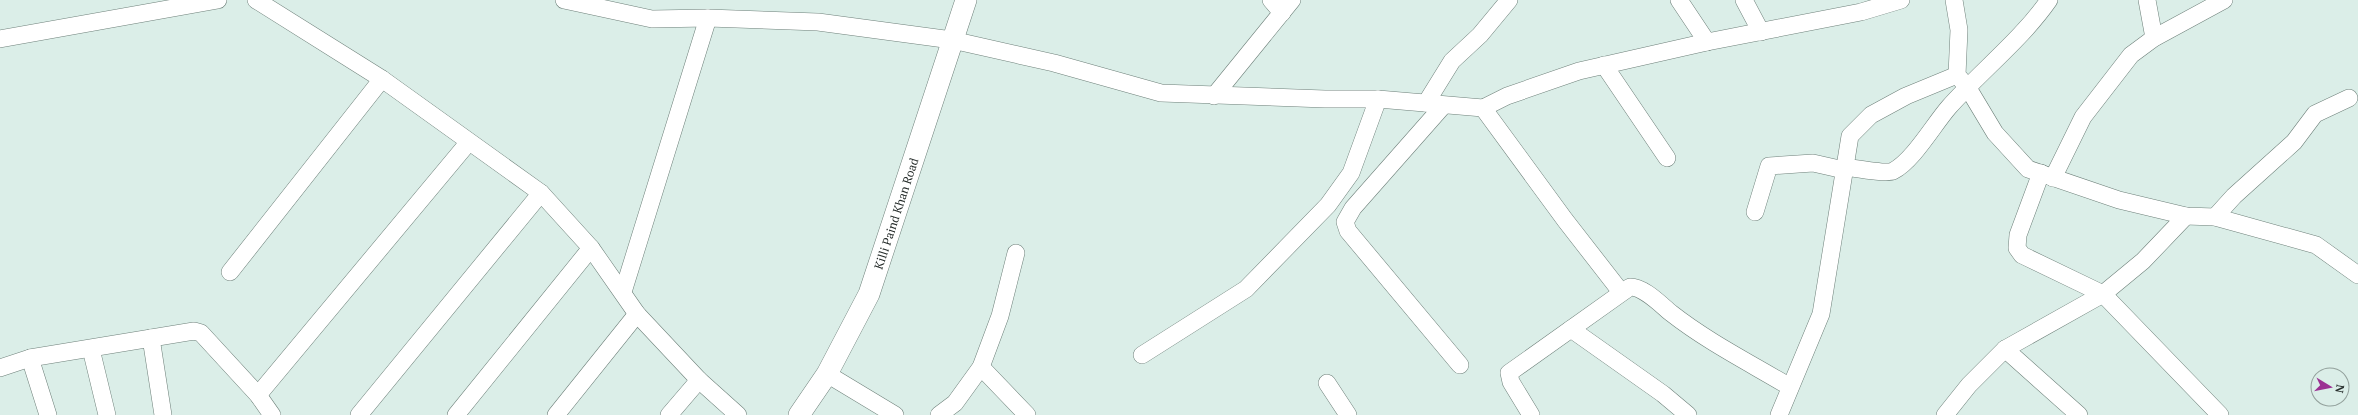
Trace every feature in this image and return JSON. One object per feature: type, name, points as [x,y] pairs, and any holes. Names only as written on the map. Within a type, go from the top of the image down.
[{"type":"street","points":[[0,39],[218,0]]},
{"type":"street","points":[[256,0],[382,78],[468,143],[541,193],[591,248],[637,314],[699,380],[738,415]]},
{"type":"street","points":[[564,0],[652,19],[708,18],[818,22],[952,40],[1054,63],[1161,93],[1214,96],[1378,99],[1426,103],[1442,106],[1483,108],[1507,96],[1579,71],[1707,42],[1861,12],[1901,0]]},
{"type":"street","name":"Killi Paind Khan Road","points":[[799,415],[827,374],[869,294],[966,0]]},
{"type":"street","points":[[1214,96],[1287,6],[1271,0]]},
{"type":"street","points":[[1426,103],[1452,61],[1480,35],[1509,0]]},
{"type":"street","points":[[1679,0],[1707,42]]},
{"type":"street","points":[[1744,0],[1761,32]]},
{"type":"street","points":[[1954,0],[1959,30],[1962,82],[1995,133],[2028,169],[2119,200],[2186,216],[2215,217],[2316,245],[2358,275]]},
{"type":"street","points":[[1755,212],[1769,166],[1813,163],[1845,169],[1893,171],[1919,146],[1962,82],[2032,23],[2049,0]]},
{"type":"street","points":[[2147,0],[2154,38]]},
{"type":"street","points":[[2220,415],[2103,294],[2022,255],[2017,248],[2023,220],[2047,175],[2087,112],[2131,55],[2154,38],[2224,0]]},
{"type":"street","points":[[623,292],[708,18]]},
{"type":"street","points":[[1604,66],[1667,158]]},
{"type":"street","points":[[230,272],[382,78]]},
{"type":"street","points":[[1779,415],[1821,314],[1850,136],[1871,115],[1906,96],[1962,82]]},
{"type":"street","points":[[2215,217],[2234,196],[2294,142],[2314,114],[2349,98]]},
{"type":"street","points":[[1142,355],[1246,289],[1328,205],[1351,173],[1378,99]]},
{"type":"street","points":[[1442,106],[1353,208],[1345,222],[1348,231],[1460,365]]},
{"type":"street","points":[[1483,108],[1565,220],[1621,292]]},
{"type":"street","points":[[258,395],[468,143]]},
{"type":"street","points":[[359,415],[541,193]]},
{"type":"street","points":[[1945,415],[1969,386],[2005,349],[2103,294],[2142,261],[2186,216]]},
{"type":"street","points":[[456,415],[591,248]]},
{"type":"street","points":[[939,415],[955,404],[981,367],[1000,316],[1016,253]]},
{"type":"street","points":[[1531,415],[1511,382],[1509,374],[1621,292],[1635,287],[1648,294],[1701,336],[1790,387]]},
{"type":"street","points":[[556,415],[637,314]]},
{"type":"street","points":[[1571,328],[1663,394],[1688,415]]},
{"type":"street","points":[[0,368],[30,358],[194,331],[201,333],[258,395],[272,415]]},
{"type":"street","points":[[151,338],[163,415]]},
{"type":"street","points":[[91,349],[107,415]]},
{"type":"street","points":[[2005,349],[2079,415]]},
{"type":"street","points":[[30,358],[48,415]]},
{"type":"street","points":[[981,367],[1027,415]]},
{"type":"street","points":[[827,374],[895,415]]},
{"type":"street","points":[[669,415],[699,380]]},
{"type":"street","points":[[1327,383],[1348,415]]}]
